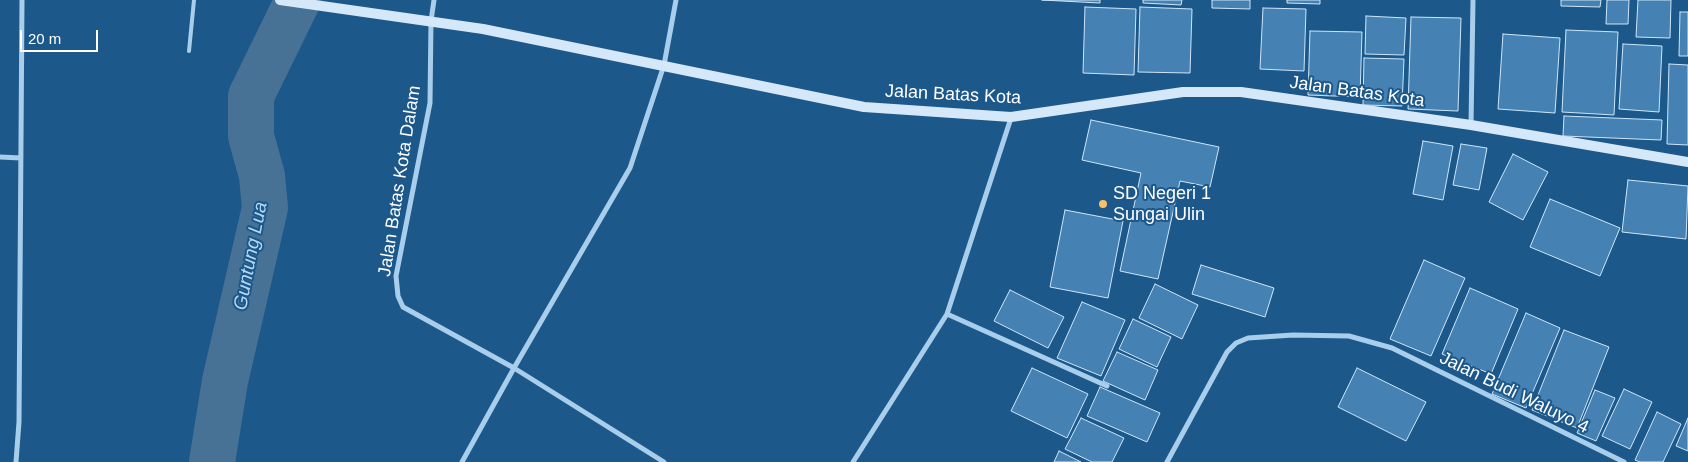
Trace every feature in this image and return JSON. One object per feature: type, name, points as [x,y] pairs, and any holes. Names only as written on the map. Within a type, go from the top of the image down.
[{"type":"street","points":[[16,462],[22,0]]},
{"type":"street","name":"Jalan Batas Kota","points":[[284,0],[431,21],[664,65],[864,107],[1011,117],[1183,92],[1241,92],[1472,125],[1688,162]]},
{"type":"street","name":"Jalan Batas Kota Dalam","points":[[434,0],[431,21],[430,103],[396,276],[398,296],[404,307],[514,368],[664,462]]},
{"type":"street","points":[[462,462],[630,168],[664,65],[676,0]]},
{"type":"street","points":[[1472,125],[1473,0]]},
{"type":"street","points":[[853,462],[947,314],[1011,117]]},
{"type":"street","points":[[0,157],[21,158]]},
{"type":"street","points":[[947,314],[1108,386]]},
{"type":"street","name":"Jalan Budi Waluyo 4","points":[[1167,462],[1227,352],[1236,343],[1262,336],[1349,336],[1392,348],[1624,462]]},
{"type":"lane","points":[[189,51],[194,0]]},
{"type":"building","points":[[1042,0],[1100,0],[1100,3]]},
{"type":"building","points":[[1143,0],[1182,0],[1181,5],[1143,3]]},
{"type":"building","points":[[1212,0],[1250,0],[1250,9],[1212,8]]},
{"type":"building","points":[[1287,0],[1320,0],[1320,4],[1287,3]]},
{"type":"building","points":[[1561,0],[1601,0],[1600,7],[1561,6]]},
{"type":"building","points":[[1607,0],[1629,0],[1628,24],[1606,24]]},
{"type":"building","points":[[1638,0],[1671,0],[1670,38],[1636,37]]},
{"type":"building","points":[[1085,7],[1136,9],[1134,75],[1083,73]]},
{"type":"building","points":[[1140,7],[1192,9],[1190,73],[1138,72]]},
{"type":"building","points":[[1263,8],[1306,9],[1304,71],[1260,69]]},
{"type":"building","points":[[1680,12],[1688,12],[1688,56],[1679,56]]},
{"type":"building","points":[[1366,16],[1406,18],[1404,55],[1365,54]]},
{"type":"building","points":[[1411,17],[1461,18],[1458,111],[1408,109]]},
{"type":"building","points":[[1566,30],[1618,32],[1614,115],[1562,112]]},
{"type":"building","points":[[1310,31],[1362,32],[1360,97],[1308,95]]},
{"type":"building","points":[[1503,34],[1560,38],[1555,113],[1498,109]]},
{"type":"building","points":[[1623,44],[1662,46],[1659,112],[1619,109]]},
{"type":"building","points":[[1364,58],[1404,59],[1402,106],[1363,105]]},
{"type":"building","points":[[1669,64],[1688,65],[1688,145],[1667,144]]},
{"type":"building","points":[[1564,116],[1662,120],[1661,140],[1563,136]]},
{"type":"building","points":[[1091,120],[1219,147],[1210,187],[1180,181],[1158,279],[1120,271],[1141,173],[1082,160]]},
{"type":"building","points":[[1423,141],[1453,146],[1443,200],[1413,194]]},
{"type":"building","points":[[1461,144],[1487,148],[1479,190],[1453,185]]},
{"type":"building","points":[[1513,154],[1548,172],[1523,220],[1489,202]]},
{"type":"building","points":[[1628,180],[1688,186],[1686,239],[1622,232]]},
{"type":"building","points":[[1550,199],[1620,228],[1600,276],[1530,247]]},
{"type":"building","points":[[1065,210],[1123,221],[1108,298],[1050,287]]},
{"type":"building","points":[[1424,260],[1465,278],[1431,356],[1390,339]]},
{"type":"building","points":[[1201,265],[1274,288],[1265,317],[1192,294]]},
{"type":"building","points":[[1155,284],[1198,305],[1182,339],[1139,318]]},
{"type":"building","points":[[1470,288],[1518,309],[1491,374],[1442,354]]},
{"type":"building","points":[[1010,290],[1064,317],[1048,348],[994,321]]},
{"type":"building","points":[[1082,302],[1125,320],[1101,376],[1057,358]]},
{"type":"building","points":[[1526,313],[1560,328],[1526,408],[1492,394]]},
{"type":"building","points":[[1133,319],[1171,337],[1157,367],[1119,349]]},
{"type":"building","points":[[1564,330],[1609,347],[1577,428],[1532,410]]},
{"type":"building","points":[[1117,352],[1158,370],[1145,400],[1103,381]]},
{"type":"building","points":[[1032,368],[1088,394],[1067,438],[1011,411]]},
{"type":"building","points":[[1357,368],[1426,402],[1406,441],[1338,407]]},
{"type":"building","points":[[1100,387],[1160,413],[1147,442],[1087,416]]},
{"type":"building","points":[[1624,389],[1652,402],[1630,449],[1602,436]]},
{"type":"building","points":[[1595,390],[1615,398],[1596,441],[1577,433]]},
{"type":"building","points":[[1657,412],[1681,424],[1663,462],[1640,462],[1635,460]]},
{"type":"building","points":[[1081,418],[1124,438],[1112,462],[1092,462],[1065,449]]},
{"type":"building","points":[[1688,418],[1688,451],[1676,446]]},
{"type":"building","points":[[1059,451],[1081,462],[1054,462]]},
{"type":"waterway","name":"Guntung Lua","points":[[212,462],[225,381],[265,208],[262,176],[251,136],[251,96],[298,0]]},
{"type":"place","name":"SD Negeri 1 Sungai Ulin","points":[[1103,204]]}]
